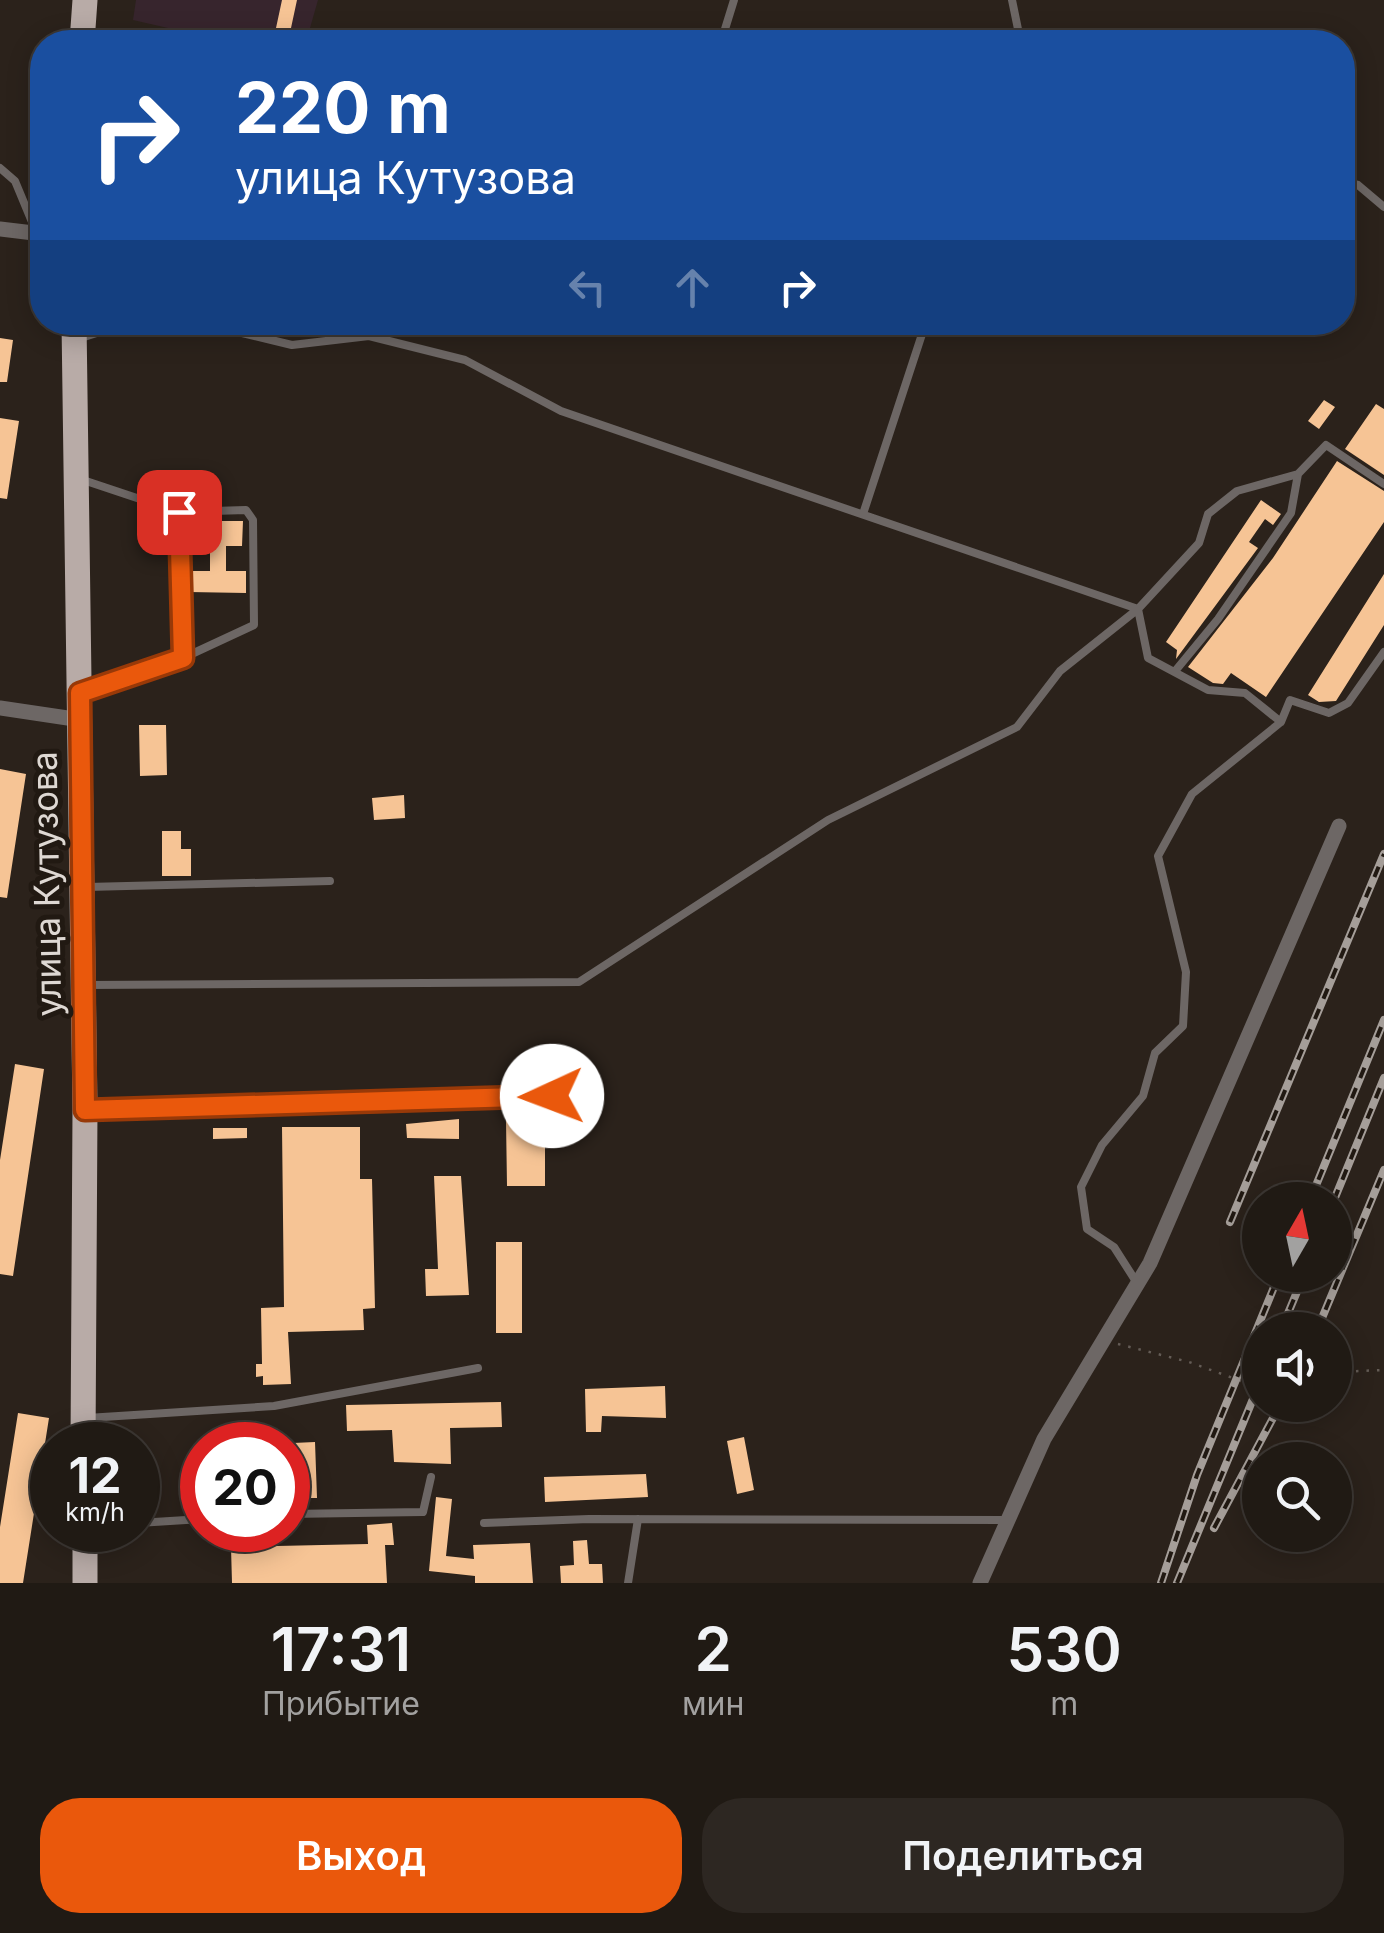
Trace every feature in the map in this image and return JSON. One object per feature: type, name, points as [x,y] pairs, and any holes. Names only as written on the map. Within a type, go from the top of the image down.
[{"type":"main road","points":[[83,30],[84,0]]},
{"type":"main road","name":"улица Кутузова","points":[[74,335],[85,1110],[83,1422]]},
{"type":"main road","points":[[85,1552],[86,1583]]},
{"type":"street","points":[[0,229],[30,233]]},
{"type":"street","points":[[0,708],[81,720]]},
{"type":"street","points":[[980,1583],[1044,1439],[1138,1284],[1338,826]]},
{"type":"lane","points":[[724,30],[734,0]]},
{"type":"lane","points":[[1012,0],[1018,30]]},
{"type":"lane","points":[[0,168],[16,180],[30,212]]},
{"type":"lane","points":[[1355,184],[1384,208]]},
{"type":"lane","points":[[253,335],[292,344],[369,336],[465,360],[561,411],[1138,609]]},
{"type":"lane","points":[[863,514],[922,335]]},
{"type":"lane","points":[[83,986],[579,982],[828,820],[1017,726],[1060,671],[1138,609],[1199,543],[1208,514],[1237,491],[1298,474],[1326,444],[1384,484]]},
{"type":"lane","points":[[1176,670],[1218,619],[1292,513],[1298,474]]},
{"type":"lane","points":[[76,478],[179,512],[246,510],[254,520],[254,625],[183,658],[80,693]]},
{"type":"lane","points":[[179,512],[183,658]]},
{"type":"lane","points":[[1138,609],[1148,658],[1208,690],[1245,693],[1281,722]]},
{"type":"lane","points":[[1138,1284],[1114,1247],[1087,1229],[1081,1186],[1102,1146],[1143,1096],[1155,1053],[1184,1026],[1186,972],[1158,856],[1192,794],[1281,722],[1290,700],[1329,714],[1348,703],[1384,652]]},
{"type":"lane","points":[[82,887],[330,882]]},
{"type":"lane","points":[[85,1110],[552,1096]]},
{"type":"lane","points":[[83,1418],[274,1406],[478,1368]]},
{"type":"lane","points":[[310,1514],[423,1512],[431,1477]]},
{"type":"lane","points":[[484,1523],[638,1518],[1005,1520]]},
{"type":"lane","points":[[628,1583],[638,1518]]},
{"type":"path","points":[[1104,1340],[1189,1362],[1242,1381]]},
{"type":"path","points":[[1352,1371],[1384,1370]]},
{"type":"shaded area","points":[[136,0],[318,0],[309,30],[177,30],[133,20]]},
{"type":"building","points":[[282,0],[297,0],[291,30],[276,30]]},
{"type":"building","points":[[0,338],[13,340],[7,382],[0,382]]},
{"type":"building","points":[[1324,400],[1335,407],[1319,429],[1308,421]]},
{"type":"building","points":[[1376,404],[1384,409],[1384,475],[1345,449]]},
{"type":"building","points":[[0,418],[19,421],[7,499],[0,498]]},
{"type":"building","points":[[1337,461],[1384,491],[1384,522],[1266,697],[1231,673],[1223,684],[1213,683],[1188,667],[1273,558]]},
{"type":"building","points":[[1261,500],[1281,514],[1273,525],[1265,519],[1249,542],[1258,548],[1176,659],[1177,650],[1166,642]]},
{"type":"building","points":[[198,521],[243,521],[242,546],[226,546],[226,571],[246,571],[246,593],[189,592],[188,571],[210,571],[210,546],[197,546]]},
{"type":"building","points":[[1384,574],[1384,625],[1336,701],[1319,702],[1308,695]]},
{"type":"building","points":[[139,725],[166,725],[167,775],[140,776]]},
{"type":"building","points":[[0,769],[26,774],[7,898],[0,897]]},
{"type":"building","points":[[404,795],[405,818],[374,820],[372,798]]},
{"type":"building","points":[[162,831],[181,831],[181,849],[191,849],[191,876],[162,876]]},
{"type":"building","points":[[15,1064],[44,1069],[13,1276],[0,1274],[0,1160]]},
{"type":"building","points":[[459,1119],[459,1139],[407,1138],[406,1124]]},
{"type":"building","points":[[506,1120],[545,1120],[545,1186],[507,1186]]},
{"type":"building","points":[[282,1127],[360,1127],[360,1179],[372,1179],[375,1308],[363,1309],[364,1330],[288,1332],[291,1384],[263,1385],[263,1376],[256,1377],[256,1364],[262,1364],[261,1308],[284,1307]]},
{"type":"building","points":[[213,1128],[247,1128],[247,1138],[213,1139]]},
{"type":"building","points":[[434,1176],[461,1176],[469,1295],[426,1296],[425,1269],[438,1269]]},
{"type":"building","points":[[496,1242],[522,1242],[522,1333],[496,1333]]},
{"type":"building","points":[[665,1386],[666,1418],[602,1416],[601,1432],[586,1432],[585,1389]]},
{"type":"building","points":[[501,1402],[502,1427],[450,1428],[451,1464],[394,1462],[392,1430],[347,1431],[346,1405]]},
{"type":"building","points":[[18,1413],[49,1418],[48,1422],[30,1422],[30,1539],[23,1583],[0,1583],[0,1527]]},
{"type":"building","points":[[744,1437],[754,1490],[737,1494],[727,1441]]},
{"type":"building","points":[[310,1442],[315,1442],[317,1498],[310,1498]]},
{"type":"building","points":[[646,1474],[648,1497],[545,1502],[544,1477]]},
{"type":"building","points":[[436,1497],[452,1499],[446,1556],[474,1559],[473,1545],[530,1543],[533,1583],[475,1583],[475,1576],[429,1571]]},
{"type":"building","points":[[392,1523],[394,1545],[385,1545],[387,1583],[232,1583],[231,1552],[310,1552],[310,1545],[368,1544],[367,1525]]},
{"type":"building","points":[[587,1540],[589,1564],[602,1564],[603,1583],[561,1583],[560,1566],[574,1565],[573,1541]]},
{"type":"railway","points":[[1230,1222],[1384,854]]},
{"type":"railway","points":[[1317,1182],[1384,1020]]},
{"type":"railway","points":[[1341,1182],[1384,1078]]},
{"type":"railway","points":[[1325,1312],[1384,1170]]},
{"type":"railway","points":[[1161,1583],[1197,1475],[1272,1292]]},
{"type":"railway","points":[[1289,1312],[1297,1292]]},
{"type":"railway","points":[[1177,1583],[1243,1422]]},
{"type":"railway","points":[[1214,1528],[1271,1422]]},
{"type":"route","points":[[179,512],[183,658],[80,693],[85,1110],[552,1096]]}]
